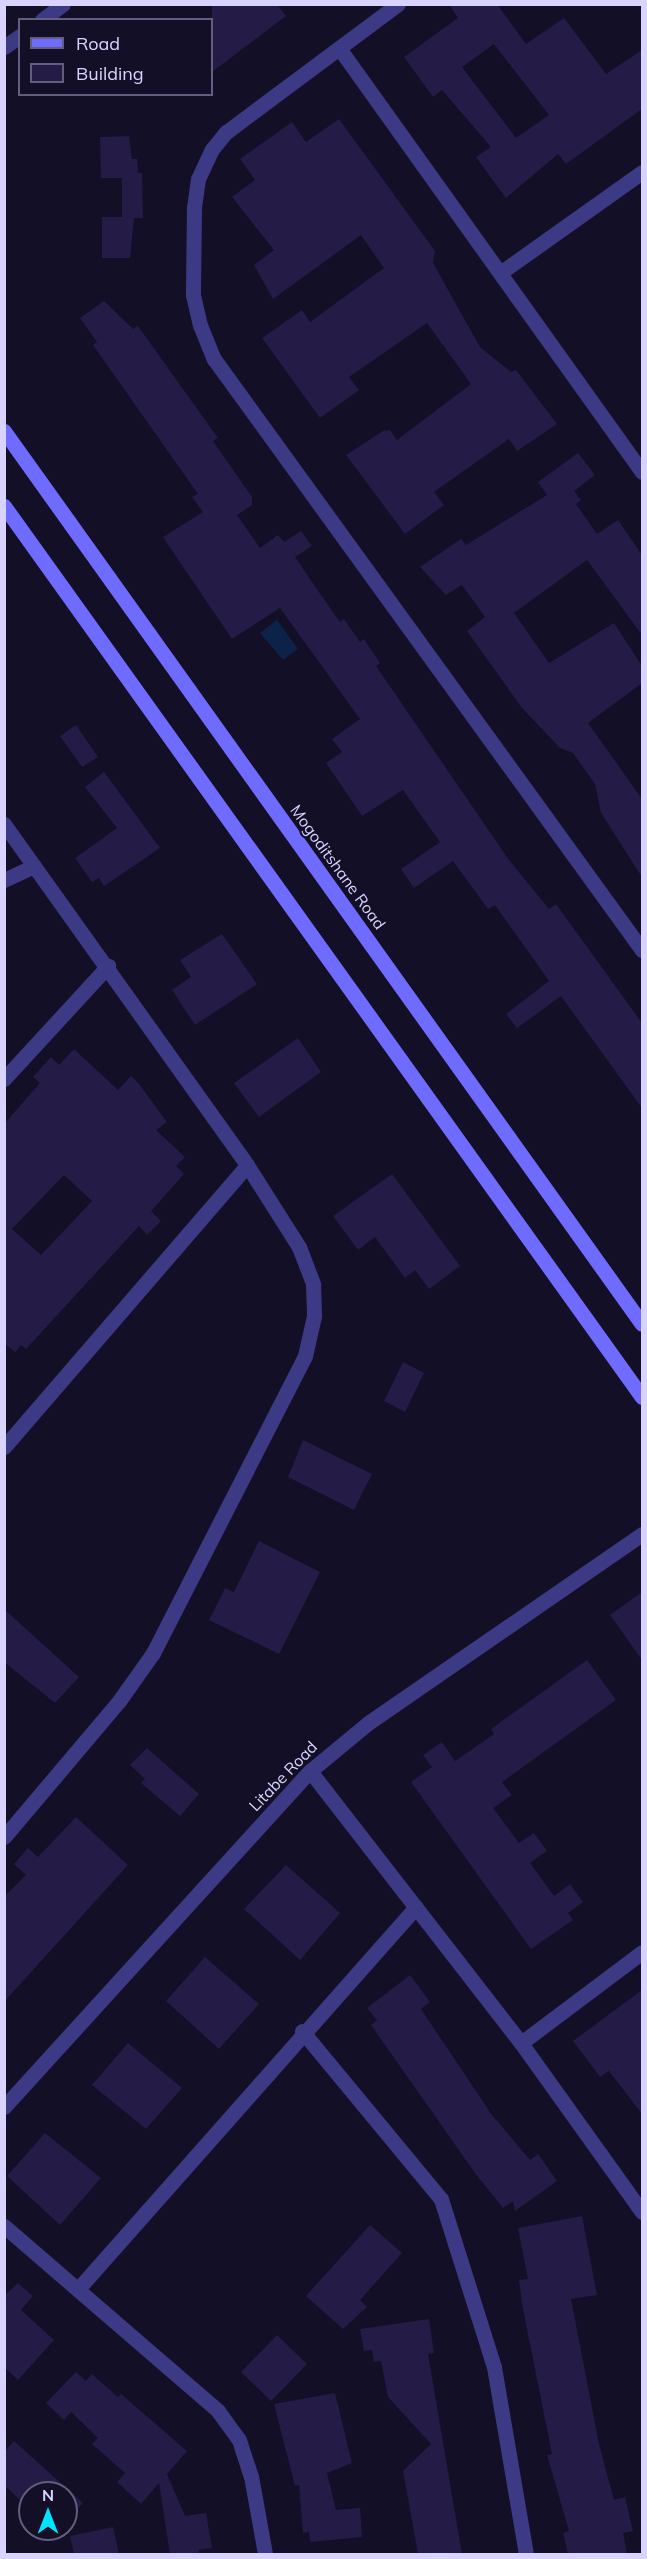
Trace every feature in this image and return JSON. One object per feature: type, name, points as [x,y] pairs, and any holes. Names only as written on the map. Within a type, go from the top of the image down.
[{"type":"main road","name":"Mogoditshane Road","points":[[4,431],[642,1324]]},
{"type":"main road","points":[[4,506],[642,1397]]},
{"type":"street","points":[[45,18],[63,4]]},
{"type":"street","points":[[398,4],[226,132],[212,149],[198,179],[194,208],[193,295],[200,326],[214,358],[642,950]]},
{"type":"street","points":[[4,47],[18,37]]},
{"type":"street","points":[[339,48],[642,472]]},
{"type":"street","points":[[500,273],[642,172]]},
{"type":"street","points":[[4,824],[108,966],[247,1165],[299,1247],[313,1284],[314,1316],[305,1356],[153,1653],[119,1701],[4,1837]]},
{"type":"street","points":[[4,880],[34,867]]},
{"type":"street","points":[[4,1079],[108,966]]},
{"type":"street","points":[[4,1447],[247,1165]]},
{"type":"street","name":"Litabe Road","points":[[4,2107],[310,1771],[368,1723],[642,1534]]},
{"type":"street","points":[[310,1771],[521,2043],[642,2212]]},
{"type":"street","points":[[78,2289],[302,2031],[416,1907]]},
{"type":"street","points":[[521,2043],[642,1952]]},
{"type":"street","points":[[302,2031],[441,2199],[494,2367],[526,2554]]},
{"type":"street","points":[[4,2226],[218,2411],[239,2440],[265,2554]]},
{"type":"water","points":[[277,620],[298,649],[283,660],[260,633]]},
{"type":"building","points":[[212,4],[277,4],[286,16],[213,71]]},
{"type":"building","points":[[449,4],[497,4],[526,44],[564,18],[606,74],[642,50],[642,109],[566,164],[558,154],[506,198],[476,157],[491,147],[442,90],[433,97],[404,57],[458,18]],"holes":[[[494,44],[549,115],[516,138],[462,67]]]},
{"type":"building","points":[[339,119],[435,251],[433,263],[480,347],[511,372],[516,370],[557,424],[517,451],[509,439],[434,492],[444,505],[405,534],[346,455],[383,431],[390,430],[397,440],[471,384],[427,323],[349,377],[359,390],[320,418],[262,338],[302,310],[310,322],[384,268],[361,235],[273,299],[254,265],[274,250],[232,197],[255,180],[240,159],[292,122],[306,142]]},
{"type":"building","points":[[129,136],[132,159],[137,159],[138,173],[142,173],[143,218],[134,218],[130,258],[102,258],[102,217],[122,217],[122,178],[101,178],[100,137]]},
{"type":"building","points":[[104,301],[133,329],[138,326],[218,438],[213,441],[252,497],[252,505],[237,515],[260,548],[278,535],[284,542],[301,531],[312,546],[295,557],[321,595],[340,622],[344,619],[360,642],[364,639],[380,663],[376,666],[509,860],[549,909],[556,904],[642,1023],[642,1108],[561,996],[517,1028],[506,1014],[549,981],[495,905],[488,909],[453,861],[414,888],[401,869],[440,842],[403,790],[362,816],[326,763],[342,752],[332,739],[360,719],[280,608],[232,639],[163,537],[203,512],[192,497],[198,494],[93,345],[97,342],[80,318]]},
{"type":"building","points":[[578,453],[595,475],[574,491],[581,500],[576,504],[597,534],[618,520],[642,555],[642,635],[587,560],[514,613],[549,663],[614,623],[642,666],[642,683],[588,723],[642,799],[642,877],[601,813],[595,784],[573,753],[560,748],[522,708],[467,631],[485,617],[462,585],[446,595],[420,567],[461,539],[466,545],[547,495],[538,482]]},
{"type":"building","points":[[76,725],[98,757],[82,767],[60,736]]},
{"type":"building","points":[[104,772],[160,848],[104,886],[99,878],[92,882],[75,858],[117,828],[85,787]]},
{"type":"building","points":[[222,934],[257,984],[195,1025],[172,990],[191,977],[180,960]]},
{"type":"building","points":[[298,1038],[321,1072],[259,1117],[234,1083]]},
{"type":"building","points":[[74,1049],[118,1090],[131,1076],[167,1122],[156,1130],[185,1157],[176,1166],[184,1174],[151,1211],[161,1221],[147,1235],[139,1226],[26,1349],[21,1345],[15,1352],[4,1343],[4,1124],[40,1083],[33,1077],[51,1057],[59,1065]],"holes":[[[64,1175],[92,1201],[41,1255],[12,1229]]]},
{"type":"building","points":[[392,1174],[460,1266],[429,1289],[415,1270],[405,1278],[375,1237],[358,1250],[333,1216]]},
{"type":"building","points":[[403,1362],[424,1373],[405,1412],[384,1401]]},
{"type":"building","points":[[303,1440],[372,1474],[354,1510],[288,1477]]},
{"type":"building","points":[[259,1541],[320,1572],[279,1654],[209,1620],[225,1588],[234,1592]]},
{"type":"building","points":[[642,1592],[642,1660],[610,1615]]},
{"type":"building","points":[[4,1609],[79,1677],[55,1703],[4,1662]]},
{"type":"building","points":[[587,1660],[616,1700],[502,1782],[512,1795],[493,1808],[519,1843],[534,1833],[547,1851],[530,1863],[554,1896],[570,1884],[583,1902],[568,1913],[573,1920],[531,1949],[411,1782],[432,1767],[423,1755],[442,1742],[455,1761],[494,1734],[491,1729]]},
{"type":"building","points":[[147,1748],[199,1794],[180,1816],[141,1783],[145,1779],[130,1765]]},
{"type":"building","points":[[76,1817],[128,1865],[4,2002],[4,1897],[26,1875],[14,1864],[28,1848],[38,1857]]},
{"type":"building","points":[[286,1865],[340,1913],[300,1960],[244,1909]]},
{"type":"building","points":[[205,1957],[259,2004],[219,2049],[166,2001]]},
{"type":"building","points":[[410,1975],[430,2002],[421,2009],[492,2115],[530,2160],[538,2154],[557,2181],[515,2211],[513,2201],[503,2208],[475,2173],[371,2025],[377,2020],[367,2008]]},
{"type":"building","points":[[642,1990],[642,2114],[609,2071],[600,2077],[573,2041]]},
{"type":"building","points":[[128,2043],[182,2088],[146,2129],[92,2085]]},
{"type":"building","points":[[45,2133],[101,2178],[60,2225],[7,2176]]},
{"type":"building","points":[[582,2216],[597,2295],[571,2299],[599,2444],[614,2500],[625,2497],[633,2531],[623,2533],[627,2554],[568,2554],[563,2533],[569,2531],[547,2455],[552,2454],[522,2304],[519,2280],[528,2279],[518,2228]]},
{"type":"building","points":[[370,2225],[402,2253],[360,2300],[367,2307],[343,2329],[306,2296]]},
{"type":"building","points":[[18,2283],[33,2296],[21,2310],[54,2340],[18,2380],[4,2367],[4,2296]]},
{"type":"building","points":[[429,2319],[434,2353],[428,2354],[462,2554],[418,2554],[403,2471],[431,2444],[388,2397],[381,2361],[374,2362],[372,2350],[364,2351],[360,2329]]},
{"type":"building","points":[[277,2335],[307,2364],[271,2401],[241,2372]]},
{"type":"building","points":[[76,2372],[86,2381],[92,2374],[118,2397],[121,2394],[187,2451],[167,2474],[185,2516],[206,2513],[212,2548],[198,2550],[200,2554],[170,2554],[159,2483],[141,2504],[117,2482],[125,2473],[92,2444],[98,2438],[71,2412],[64,2420],[46,2403]]},
{"type":"building","points":[[335,2393],[352,2463],[327,2473],[336,2510],[360,2508],[362,2537],[310,2542],[309,2532],[303,2533],[299,2485],[295,2486],[274,2404]]},
{"type":"building","points":[[14,2441],[59,2481],[18,2481],[18,2498],[4,2485],[4,2452]]},
{"type":"building","points":[[78,2499],[83,2503],[78,2508]]},
{"type":"building","points":[[113,2527],[119,2554],[74,2554],[71,2541],[78,2541],[78,2534]]}]
